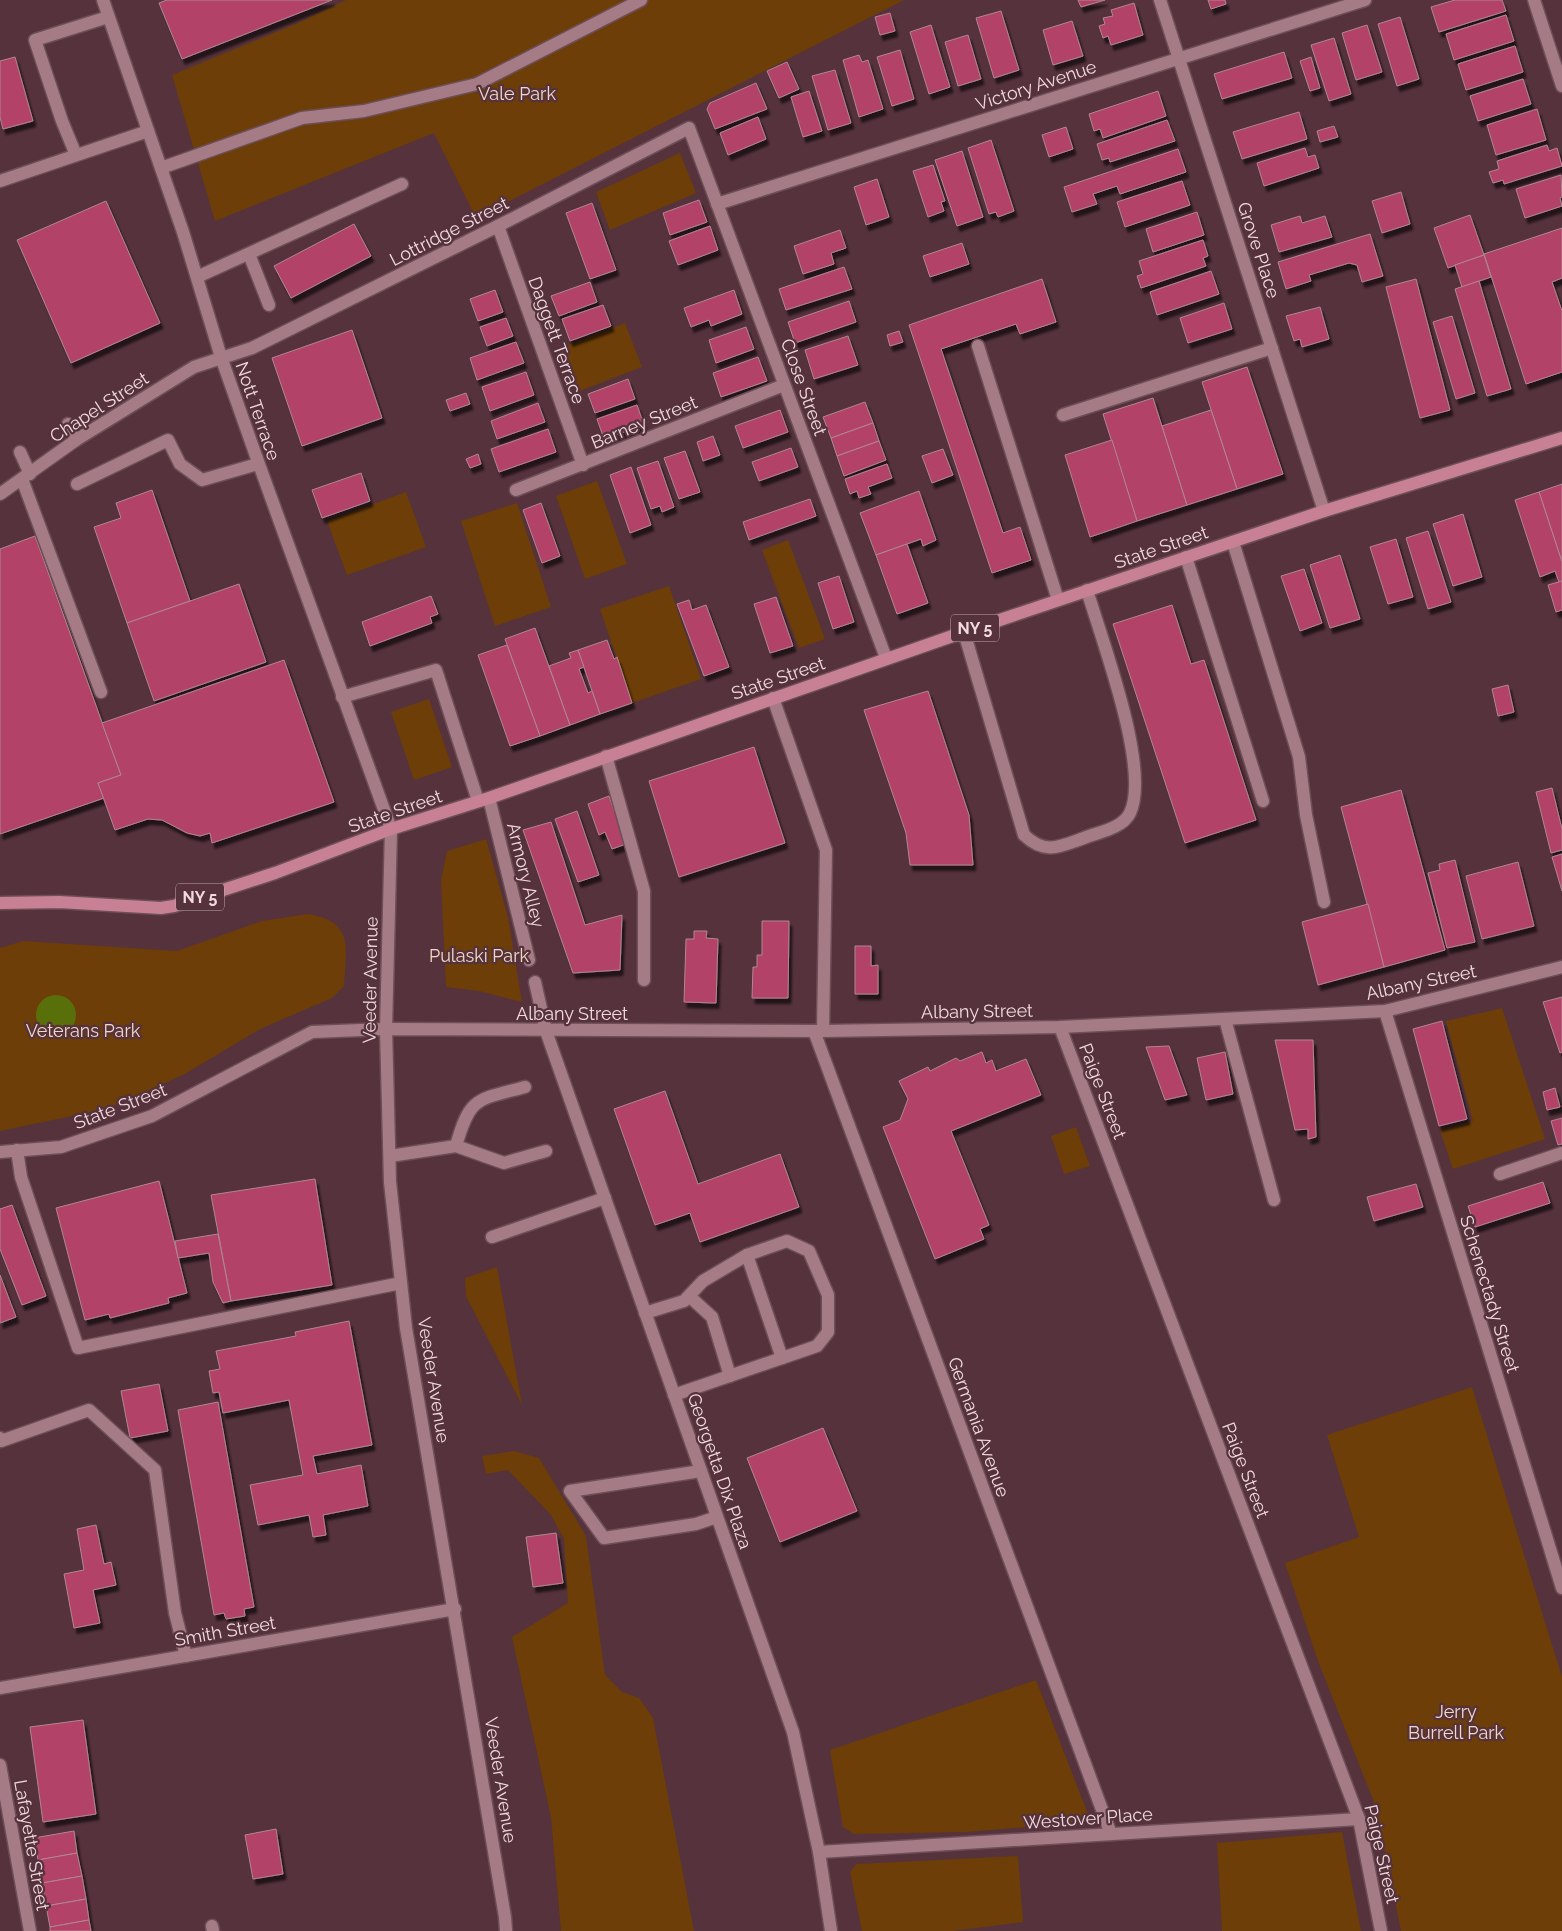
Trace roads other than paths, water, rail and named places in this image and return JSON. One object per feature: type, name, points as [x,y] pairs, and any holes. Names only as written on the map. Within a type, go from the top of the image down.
[{"type":"main road","name":"State Street","points":[[0,902],[59,902],[162,908],[275,873],[391,830],[483,800],[886,658],[1324,510],[1562,438]]},
{"type":"street","name":"Nott Terrace","points":[[103,0],[161,168],[221,356],[258,464],[391,830]]},
{"type":"street","points":[[161,168],[302,118],[364,111],[478,84],[641,0]]},
{"type":"street","name":"Grove Place","points":[[1160,0],[1324,510]]},
{"type":"street","name":"Victory Avenue","points":[[717,204],[1365,0]]},
{"type":"street","points":[[1534,0],[1562,86]]},
{"type":"street","points":[[76,155],[35,40],[108,18]]},
{"type":"street","name":"Close Street","points":[[689,128],[886,658]]},
{"type":"street","name":"Lottridge Street","points":[[221,356],[252,348],[498,226],[689,128]]},
{"type":"street","points":[[0,181],[148,130]]},
{"type":"street","points":[[197,278],[402,184]]},
{"type":"street","name":"Daggett Terrace","points":[[498,226],[583,465]]},
{"type":"street","points":[[249,254],[269,305]]},
{"type":"street","points":[[978,346],[1058,600]]},
{"type":"street","points":[[1063,415],[1272,348]]},
{"type":"street","name":"Chapel Street","points":[[0,494],[76,440],[194,367],[221,356]]},
{"type":"street","name":"Barney Street","points":[[516,490],[784,385]]},
{"type":"street","points":[[68,424],[76,440]]},
{"type":"street","points":[[76,484],[168,440],[180,464],[202,480],[258,464]]},
{"type":"street","points":[[20,452],[26,476],[101,692]]},
{"type":"street","points":[[1233,542],[1299,757],[1306,815],[1324,902]]},
{"type":"street","points":[[1186,557],[1263,801]]},
{"type":"street","points":[[964,632],[1024,835],[1033,844],[1048,849],[1065,845],[1118,825],[1129,814],[1133,801],[1135,773],[1131,737],[1087,590]]},
{"type":"street","name":"Armory Alley","points":[[342,697],[436,670],[483,800],[529,960]]},
{"type":"street","points":[[773,698],[826,850],[819,1031]]},
{"type":"street","points":[[606,756],[644,892],[644,980]]},
{"type":"street","name":"Veeder Avenue","points":[[391,830],[386,1029],[390,1182],[406,1328],[455,1609],[506,1931]]},
{"type":"street","name":"Albany Street","points":[[386,1029],[819,1031],[1060,1027],[1385,1011],[1562,966]]},
{"type":"street","points":[[535,982],[546,1031]]},
{"type":"street","name":"Schenectady Street","points":[[1385,1011],[1562,1588]]},
{"type":"street","points":[[1225,1019],[1274,1200]]},
{"type":"street","name":"Paige Street","points":[[1060,1027],[1360,1819],[1382,1931]]},
{"type":"street","name":"State Street","points":[[0,1152],[61,1147],[152,1116],[312,1032],[386,1029]]},
{"type":"street","name":"Georgetta Dix Plaza","points":[[546,1031],[793,1732],[819,1852],[831,1931]]},
{"type":"street","name":"Germania Avenue","points":[[819,1031],[1112,1834]]},
{"type":"street","points":[[456,1146],[463,1123],[471,1106],[490,1096],[525,1087]]},
{"type":"street","points":[[390,1156],[456,1146],[504,1163],[546,1151]]},
{"type":"street","points":[[17,1150],[21,1177],[78,1348],[401,1283]]},
{"type":"street","points":[[1500,1174],[1562,1153]]},
{"type":"street","points":[[492,1237],[605,1198]]},
{"type":"street","points":[[646,1313],[684,1301],[703,1281],[747,1255],[787,1241],[809,1251],[828,1295],[828,1332],[817,1346],[674,1395]]},
{"type":"street","points":[[747,1255],[782,1358]]},
{"type":"street","points":[[689,1296],[712,1317],[730,1376]]},
{"type":"street","points":[[0,1438],[1,1441],[89,1410],[155,1470],[175,1613],[186,1656]]},
{"type":"street","points":[[701,1471],[570,1491],[604,1538],[696,1524],[717,1516]]},
{"type":"street","name":"Smith Street","points":[[0,1688],[455,1609]]},
{"type":"street","name":"Lafayette Street","points":[[0,1765],[30,1931]]},
{"type":"street","name":"Westover Place","points":[[819,1852],[1360,1819]]},
{"type":"park label","name":"Vale Park","points":[[517,93]]},
{"type":"park label","name":"Pulaski Park","points":[[479,955]]},
{"type":"park label","name":"Veterans Park","points":[[83,1030]]},
{"type":"park label","name":"Jerry Burrell Park","points":[[1456,1721]]}]
